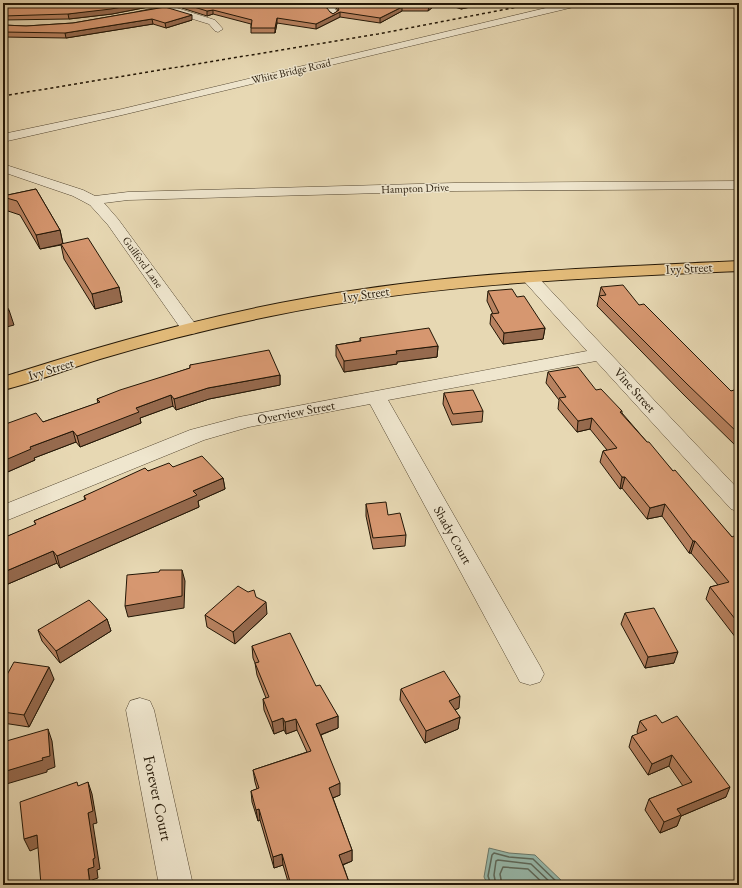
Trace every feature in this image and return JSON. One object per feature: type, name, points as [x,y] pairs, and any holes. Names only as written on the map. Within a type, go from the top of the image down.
[{"type":"main road","name":"Ivy Street","points":[[3,384],[46,369],[190,329],[258,313],[363,294],[476,281],[529,277],[739,266]]},
{"type":"street","points":[[153,3],[212,22],[218,29]]},
{"type":"street","points":[[128,16],[189,3]]},
{"type":"street","points":[[310,3],[331,9],[334,14]]},
{"type":"street","name":"White Bridge Road","points":[[3,138],[129,110],[578,3]]},
{"type":"street","points":[[3,168],[78,193],[91,200]]},
{"type":"street","name":"Hampton Drive","points":[[91,200],[128,196],[454,187],[739,185]]},
{"type":"street","name":"Guilford Lane","points":[[91,200],[104,210],[190,329]]},
{"type":"street","name":"Vine Street","points":[[529,277],[602,354],[739,504]]},
{"type":"street","name":"Overview Street","points":[[3,514],[197,435],[246,421],[602,354]]},
{"type":"street","name":"Shady Court","points":[[376,397],[530,674]]},
{"type":"street","name":"Forever Court","points":[[140,710],[176,885]]},
{"type":"water","points":[[489,848],[509,853],[535,855],[566,885],[488,885],[484,877]]},
{"type":"building","points":[[21,3],[144,3],[111,9],[68,14],[3,16],[3,9]]},
{"type":"building","points":[[181,3],[316,3],[327,8],[333,14],[339,10],[336,3],[432,3],[429,6],[402,7],[380,18],[340,12],[316,24],[277,18],[275,28],[251,28],[252,20],[213,10],[207,11]]},
{"type":"building","points":[[165,7],[192,15],[165,23],[152,19],[65,33],[3,32],[3,25],[26,26],[73,23]]},
{"type":"building","points":[[36,189],[60,230],[36,235],[17,201],[3,197]]},
{"type":"building","points":[[88,238],[119,287],[92,294],[61,244]]},
{"type":"building","points":[[623,285],[639,305],[644,304],[731,391],[734,390],[739,394],[739,434],[599,296],[606,295],[601,287]]},
{"type":"building","points":[[512,289],[517,297],[524,296],[545,328],[504,333],[491,314],[499,313],[488,291]]},
{"type":"building","points":[[3,300],[9,310],[3,312]]},
{"type":"building","points":[[429,328],[438,346],[396,351],[397,354],[344,361],[336,345],[361,341],[360,338]]},
{"type":"building","points":[[269,350],[280,375],[208,388],[174,399],[171,395],[136,408],[139,412],[77,436],[73,431],[30,447],[31,449],[3,461],[3,425],[36,413],[43,422],[100,402],[97,399],[120,390],[190,368],[190,365]]},
{"type":"building","points":[[578,367],[596,390],[601,389],[622,411],[620,412],[647,442],[649,442],[673,471],[675,470],[732,537],[734,536],[739,542],[739,624],[710,587],[729,582],[695,541],[693,541],[665,504],[650,508],[625,477],[622,477],[603,451],[617,448],[592,418],[578,421],[559,398],[566,397],[548,372]]},
{"type":"building","points":[[473,390],[483,411],[453,414],[444,393]]},
{"type":"building","points":[[202,456],[223,478],[193,491],[197,495],[57,556],[53,551],[4,572],[3,571],[3,538],[36,524],[34,521],[86,499],[84,496],[145,468],[148,471],[169,463],[173,467]]},
{"type":"building","points":[[386,502],[388,515],[400,513],[406,535],[373,538],[366,504]]},
{"type":"building","points":[[160,570],[182,570],[182,596],[125,606],[127,575],[159,572]]},
{"type":"building","points":[[238,586],[248,592],[254,590],[256,597],[266,602],[233,632],[205,615]]},
{"type":"building","points":[[89,600],[107,619],[56,651],[38,630]]},
{"type":"building","points":[[654,608],[678,652],[648,657],[625,613]]},
{"type":"building","points":[[290,633],[316,686],[320,685],[338,716],[316,724],[340,783],[329,788],[352,850],[339,855],[350,885],[291,885],[282,854],[273,857],[259,809],[256,810],[251,791],[259,788],[253,770],[311,751],[296,719],[285,722],[283,718],[272,722],[263,699],[269,697],[255,663],[259,662],[252,646]]},
{"type":"building","points":[[14,662],[49,667],[24,715],[3,712],[3,682]]},
{"type":"building","points":[[444,671],[460,696],[449,701],[460,717],[426,731],[401,689]]},
{"type":"building","points":[[656,715],[662,723],[677,716],[730,787],[677,809],[681,815],[664,822],[649,799],[692,782],[672,755],[652,764],[632,736],[647,730],[640,721]]},
{"type":"building","points":[[48,729],[50,756],[42,758],[43,760],[3,772],[3,742]]},
{"type":"building","points":[[77,782],[78,786],[88,782],[93,811],[88,813],[95,858],[93,859],[94,867],[88,869],[90,885],[41,885],[37,835],[24,839],[20,802]]},
{"type":"railway","points":[[3,96],[378,34],[538,3]]}]
